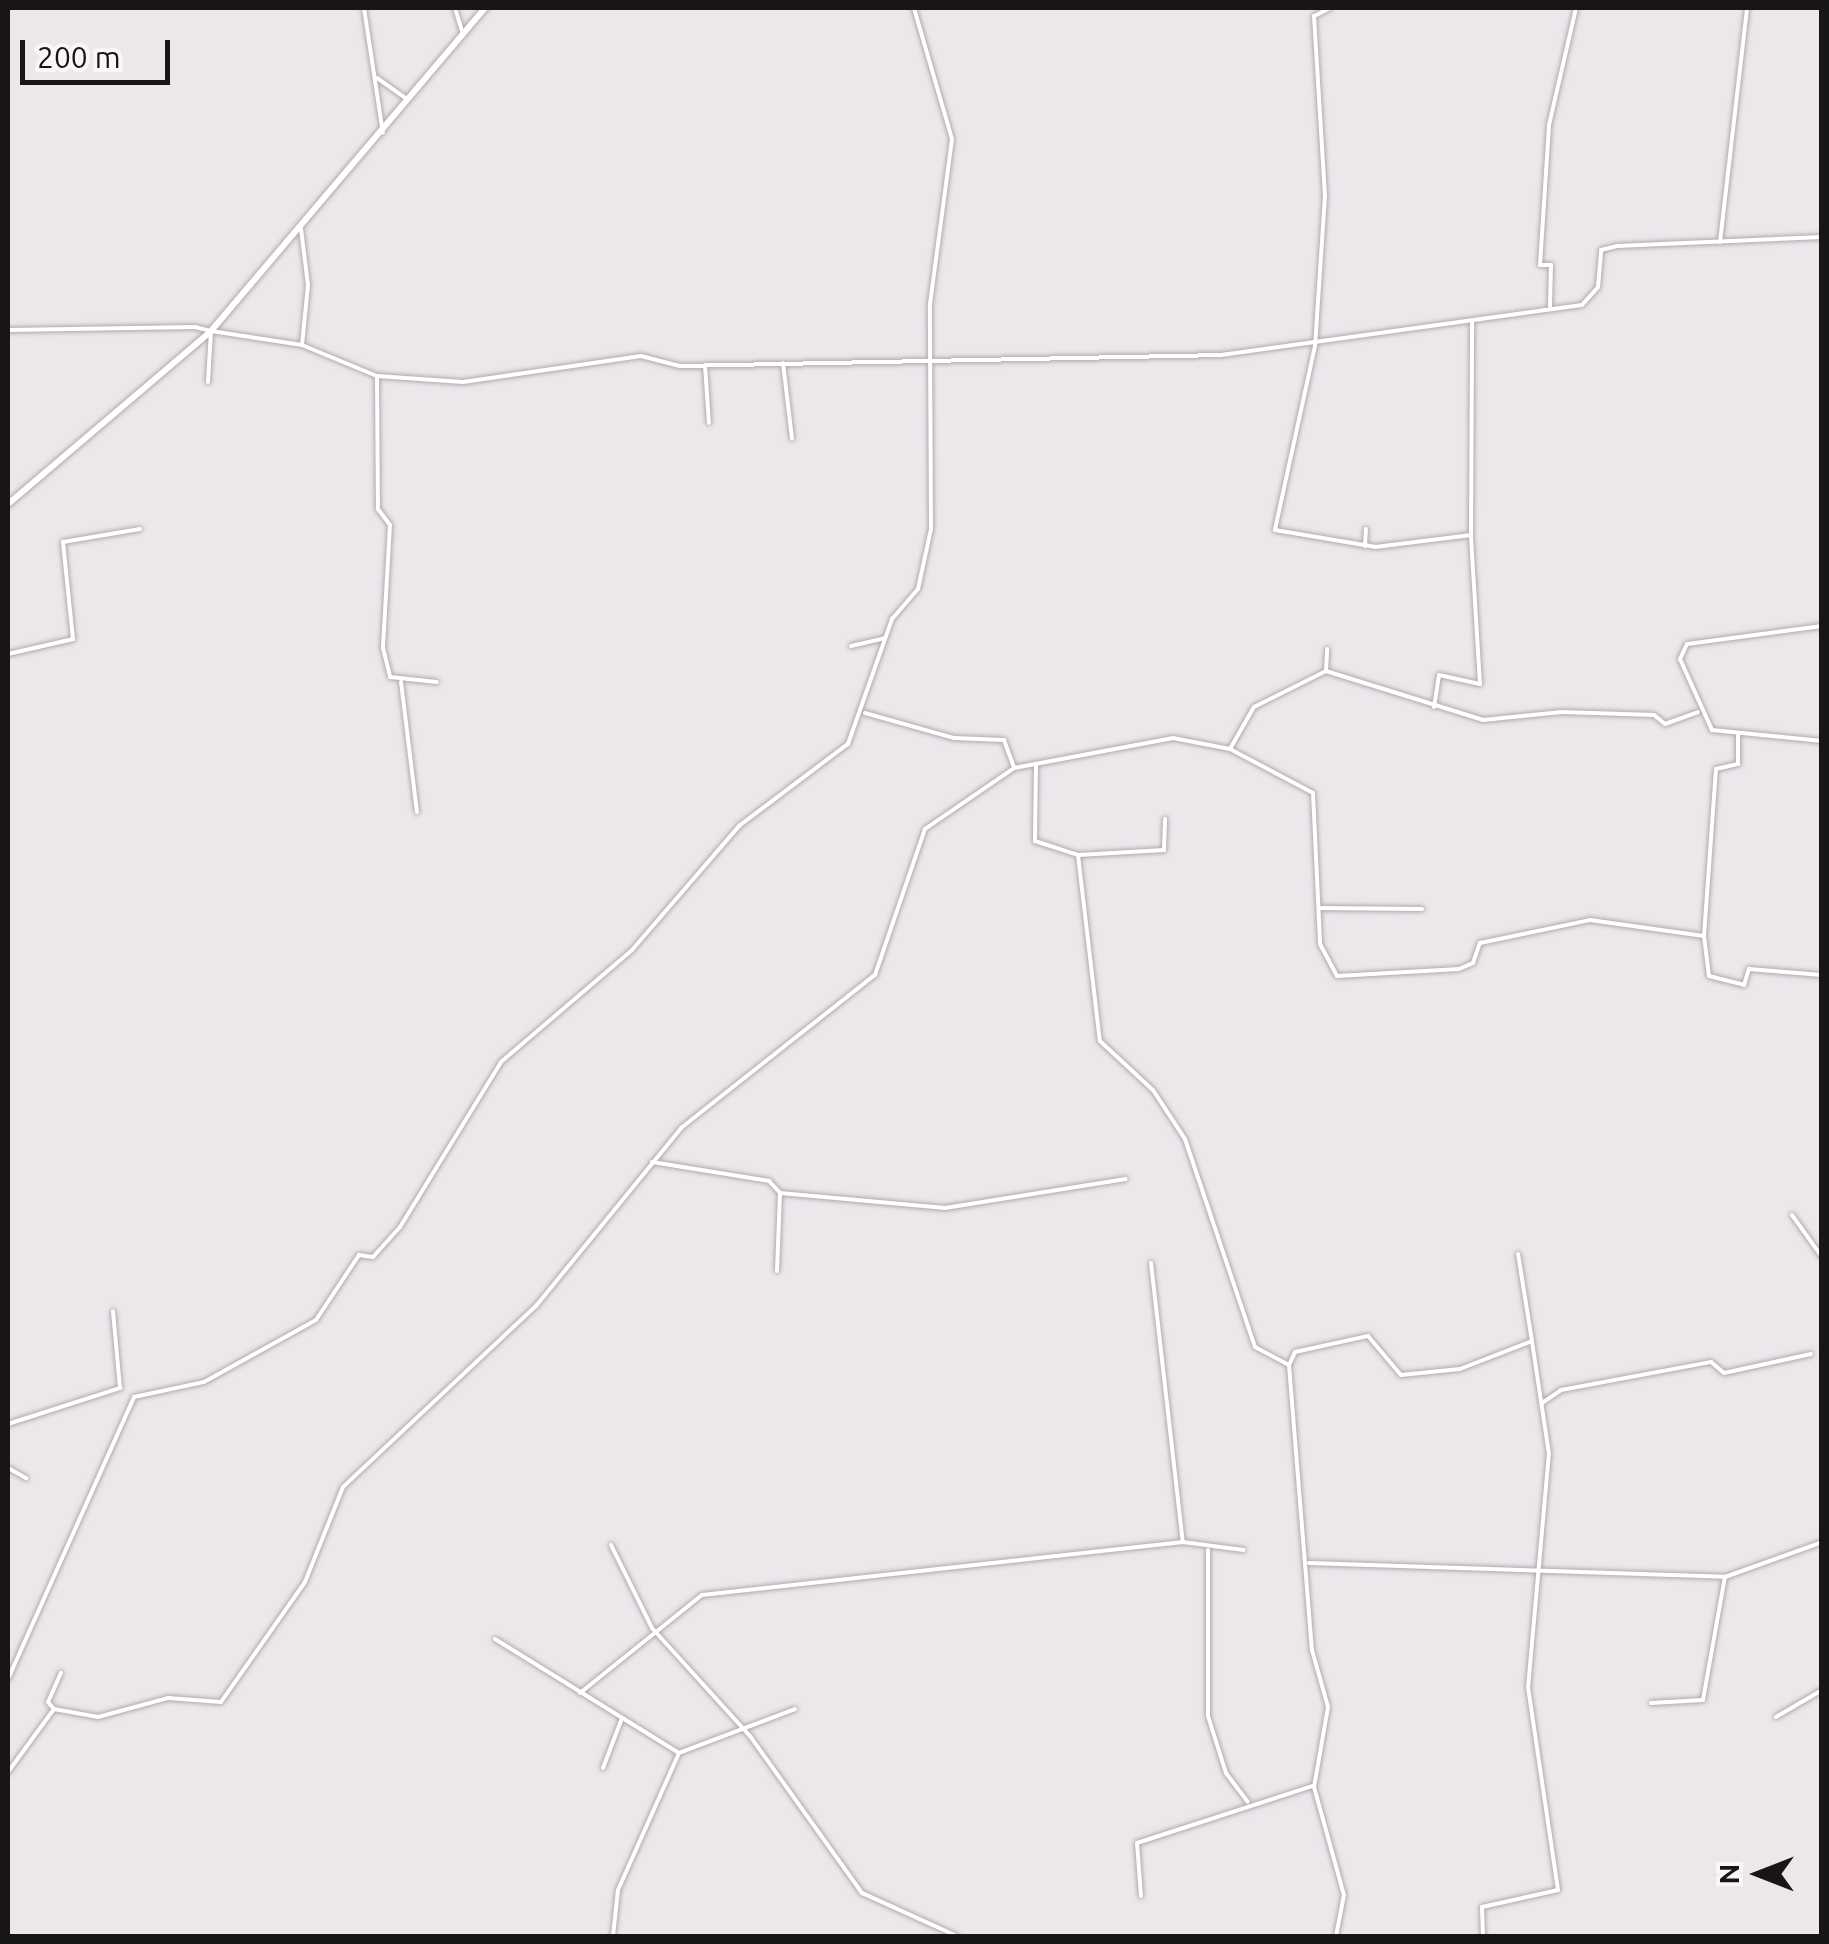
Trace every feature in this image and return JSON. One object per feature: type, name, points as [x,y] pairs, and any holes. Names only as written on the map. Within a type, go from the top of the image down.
[{"type":"street","points":[[364,8],[383,133]]},
{"type":"street","points":[[455,8],[462,35]]},
{"type":"street","points":[[8,504],[210,331],[383,133],[485,8]]},
{"type":"street","points":[[8,1679],[134,1398],[204,1382],[316,1320],[359,1255],[373,1257],[400,1227],[502,1062],[632,950],[739,826],[817,775],[865,713],[886,638],[918,589],[931,529],[930,304],[952,138],[914,8]]},
{"type":"street","points":[[1327,8],[1314,16],[1325,196],[1316,346],[1276,530],[1364,546],[1471,535]]},
{"type":"street","points":[[1550,306],[1551,265],[1540,265],[1548,125],[1576,8]]},
{"type":"street","points":[[1720,242],[1747,8]]},
{"type":"street","points":[[376,77],[410,101]]},
{"type":"street","points":[[301,229],[308,285],[302,345]]},
{"type":"street","points":[[8,330],[210,331],[302,345],[377,376],[464,382],[641,356],[705,365],[933,364],[1316,346],[1592,301],[1601,250],[1822,237]]},
{"type":"street","points":[[1434,707],[1438,675],[1480,684],[1471,535],[1472,321]]},
{"type":"street","points":[[208,382],[210,331]]},
{"type":"street","points":[[784,363],[792,438]]},
{"type":"street","points":[[705,365],[709,423]]},
{"type":"street","points":[[377,376],[378,510],[390,525],[383,648],[390,676],[401,682],[437,682]]},
{"type":"street","points":[[8,654],[74,639],[63,542],[140,529]]},
{"type":"street","points":[[1364,546],[1366,529]]},
{"type":"street","points":[[1822,626],[1687,644],[1680,659],[1698,712],[1712,730],[1822,740]]},
{"type":"street","points":[[851,646],[886,638]]},
{"type":"street","points":[[1326,649],[1326,671]]},
{"type":"street","points":[[1230,749],[1254,706],[1326,671],[1483,720],[1562,712],[1654,714],[1665,724],[1698,712]]},
{"type":"street","points":[[401,682],[417,812]]},
{"type":"street","points":[[865,713],[954,738],[1004,740],[1014,768]]},
{"type":"street","points":[[1738,734],[1738,764],[1716,769],[1704,936],[1709,976],[1744,985],[1748,969],[1822,975]]},
{"type":"street","points":[[61,1673],[48,1702],[54,1709],[98,1717],[168,1698],[220,1702],[305,1582],[344,1488],[536,1306],[609,1227],[652,1162],[711,1102],[875,975],[925,829],[1014,768],[1173,738],[1230,749],[1314,793],[1320,944],[1336,976],[1459,969],[1473,963],[1480,942],[1590,920],[1704,936]]},
{"type":"street","points":[[1036,765],[1035,840],[1078,856],[1164,850],[1165,819]]},
{"type":"street","points":[[1078,856],[1100,1041],[1153,1090],[1185,1140],[1256,1347],[1290,1366]]},
{"type":"street","points":[[1318,908],[1422,909]]},
{"type":"street","points":[[652,1162],[769,1181],[780,1193],[945,1208],[1126,1179]]},
{"type":"street","points":[[777,1271],[780,1193]]},
{"type":"street","points":[[1792,1215],[1822,1257]]},
{"type":"street","points":[[1483,1936],[1482,1907],[1558,1890],[1528,1688],[1545,1567],[1542,1403],[1518,1254]]},
{"type":"street","points":[[1151,1263],[1183,1542]]},
{"type":"street","points":[[8,1424],[120,1388],[112,1311]]},
{"type":"street","points":[[1336,1936],[1344,1896],[1314,1786],[1328,1707],[1312,1650],[1309,1564],[1290,1366],[1296,1352],[1368,1336],[1401,1374],[1460,1369],[1532,1341]]},
{"type":"street","points":[[1542,1403],[1561,1390],[1710,1362],[1724,1373],[1811,1354]]},
{"type":"street","points":[[8,1468],[26,1478]]},
{"type":"street","points":[[580,1693],[652,1628],[702,1595],[1183,1542],[1208,1550],[1243,1550]]},
{"type":"street","points":[[1309,1564],[1545,1567],[1724,1577],[1822,1542]]},
{"type":"street","points":[[611,1545],[652,1628],[740,1726],[862,1893],[957,1936]]},
{"type":"street","points":[[1208,1550],[1208,1716],[1226,1774],[1248,1802]]},
{"type":"street","points":[[1651,1703],[1702,1700],[1724,1577]]},
{"type":"street","points":[[496,1639],[679,1753]]},
{"type":"street","points":[[1776,1717],[1822,1690]]},
{"type":"street","points":[[8,1772],[54,1709]]},
{"type":"street","points":[[613,1936],[618,1890],[679,1753],[740,1726],[794,1709]]},
{"type":"street","points":[[603,1768],[622,1718]]},
{"type":"street","points":[[1141,1896],[1137,1843],[1248,1802],[1314,1786]]}]
